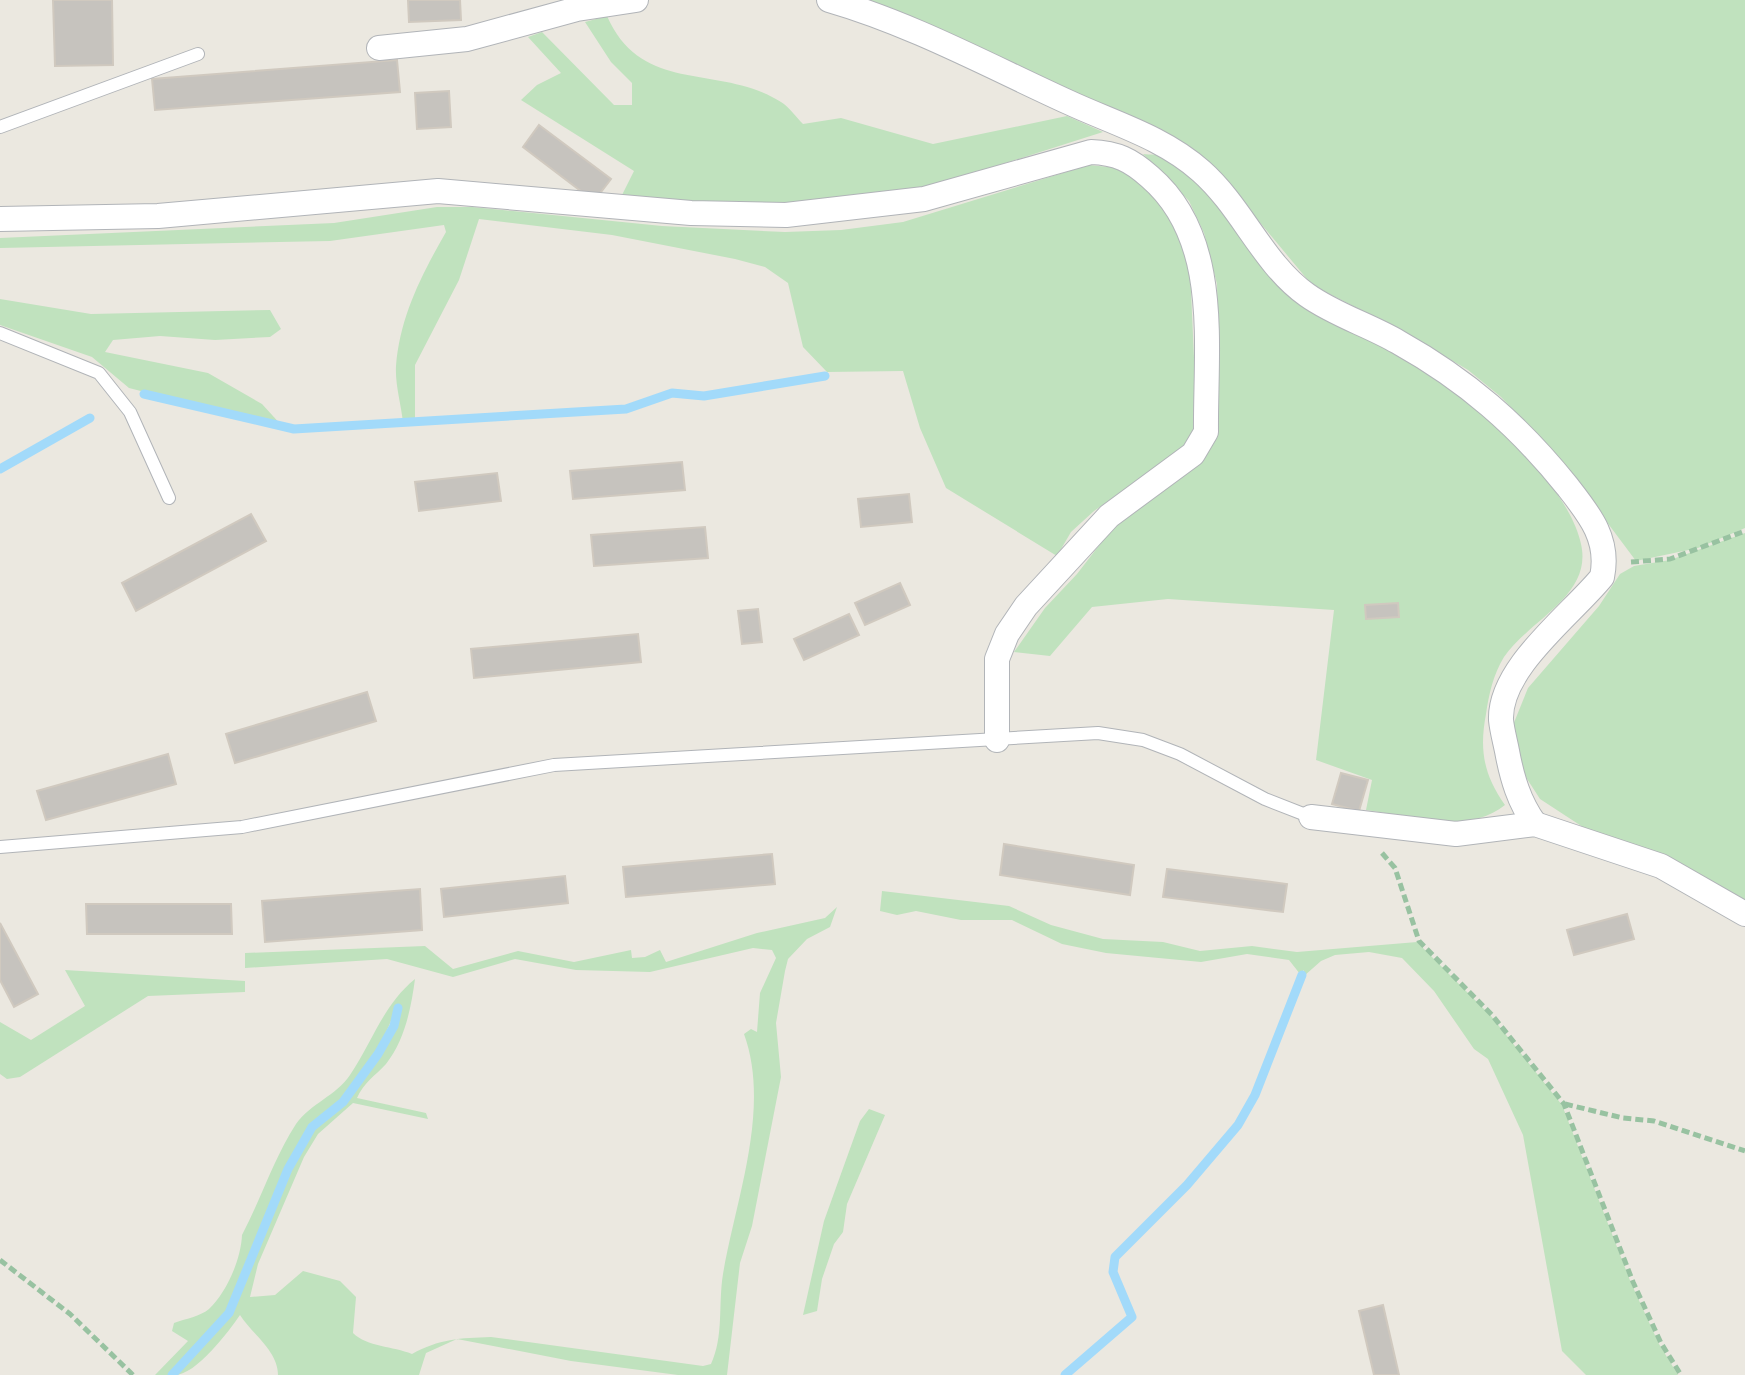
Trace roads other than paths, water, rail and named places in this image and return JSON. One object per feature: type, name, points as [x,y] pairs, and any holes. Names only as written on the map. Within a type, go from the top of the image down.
[{"type":"street","points":[[379,48],[467,39],[577,9],[636,0]]},
{"type":"street","points":[[829,0],[863,10],[1144,135],[1201,171],[1305,294],[1397,341],[1461,379],[1494,405],[1550,465],[1594,521],[1606,561],[1602,577],[1516,673],[1507,693],[1501,718],[1510,767],[1522,805],[1535,824]]},
{"type":"street","points":[[0,219],[158,216],[438,191],[691,213],[786,215],[924,199],[1144,135]]},
{"type":"street","points":[[997,740],[997,659],[1007,634],[1026,606],[1109,516],[1193,454],[1206,432],[1202,268],[1184,216],[1162,187],[1138,166],[1117,153],[1091,152]]},
{"type":"street","points":[[1311,817],[1456,834],[1535,824],[1661,866],[1745,914]]},
{"type":"lane","points":[[0,127],[198,54]]},
{"type":"lane","points":[[0,333],[99,373],[130,412],[169,498]]},
{"type":"lane","points":[[0,847],[242,827],[554,765],[1098,733],[1143,740],[1180,754],[1265,799],[1311,817]]},
{"type":"waterway","points":[[144,394],[294,429],[626,409],[672,393],[704,396],[825,376]]},
{"type":"waterway","points":[[0,469],[90,418]]},
{"type":"waterway","points":[[1065,1375],[1132,1317],[1113,1272],[1115,1257],[1187,1185],[1238,1125],[1255,1095],[1302,975]]},
{"type":"waterway","points":[[172,1375],[229,1313],[288,1169],[312,1127],[343,1102],[378,1054],[394,1026],[398,1008]]}]
